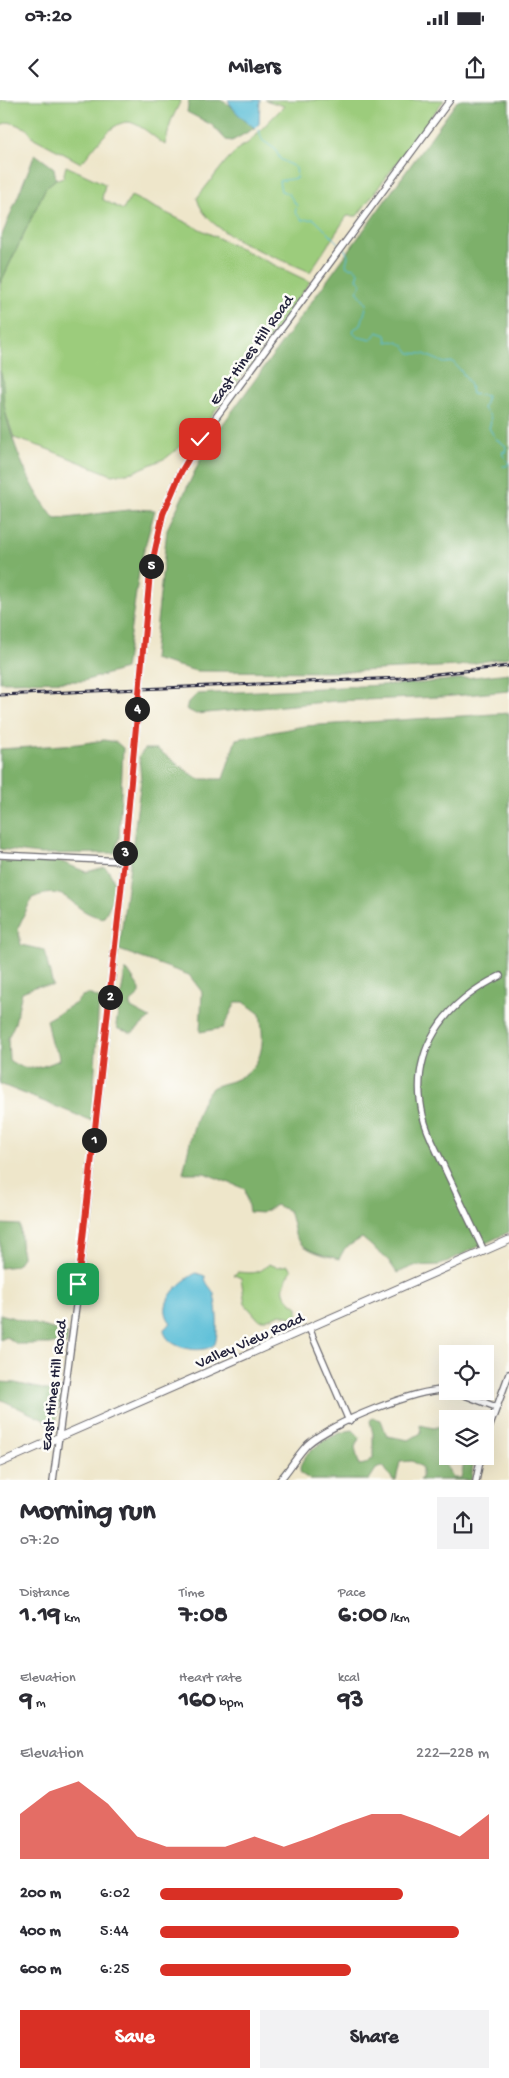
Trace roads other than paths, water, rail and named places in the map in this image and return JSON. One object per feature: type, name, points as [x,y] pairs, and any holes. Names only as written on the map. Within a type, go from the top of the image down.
[{"type":"main road","name":"Valley View Road","points":[[0,1463],[509,1240]]},
{"type":"street","name":"East Hines Hill Road","points":[[53,1480],[60,1436],[124,861],[150,573],[159,528],[172,492],[200,439],[450,100]]},
{"type":"street","points":[[0,855],[124,861]]},
{"type":"street","points":[[484,1251],[430,1137],[423,1116],[420,1083],[428,1046],[444,1018],[472,991],[500,976]]},
{"type":"street","points":[[309,1328],[349,1421]]},
{"type":"street","points":[[494,1413],[509,1374]]},
{"type":"street","points":[[280,1480],[309,1444],[322,1434],[416,1393],[439,1391]]},
{"type":"street","points":[[478,1400],[496,1407]]},
{"type":"street","points":[[476,1480],[479,1465]]},
{"type":"water","points":[[228,100],[260,100],[259,124],[255,128],[247,122],[236,112]]},
{"type":"water","points":[[196,1273],[205,1276],[214,1294],[217,1312],[217,1333],[215,1344],[209,1348],[194,1350],[170,1341],[164,1329],[171,1323],[167,1316],[166,1308],[171,1294]]},
{"type":"waterway","points":[[259,130],[262,140],[275,149],[280,159],[296,168],[297,178],[279,181],[281,191],[288,193],[297,206],[295,212],[302,220],[314,219],[339,244]]},
{"type":"waterway","points":[[344,248],[348,256],[347,267],[355,268],[359,273],[357,279],[362,283],[357,291],[367,304],[361,325],[354,329],[353,333],[358,337],[371,340],[377,332],[386,335],[387,342],[394,341],[400,343],[410,353],[424,354],[444,363],[453,362],[467,380],[472,394],[487,396],[483,409],[491,418],[489,428],[496,439],[506,446],[505,453],[503,451],[502,454],[509,463],[507,466],[503,466]]},
{"type":"railway","points":[[0,695],[400,678],[509,666]]}]
